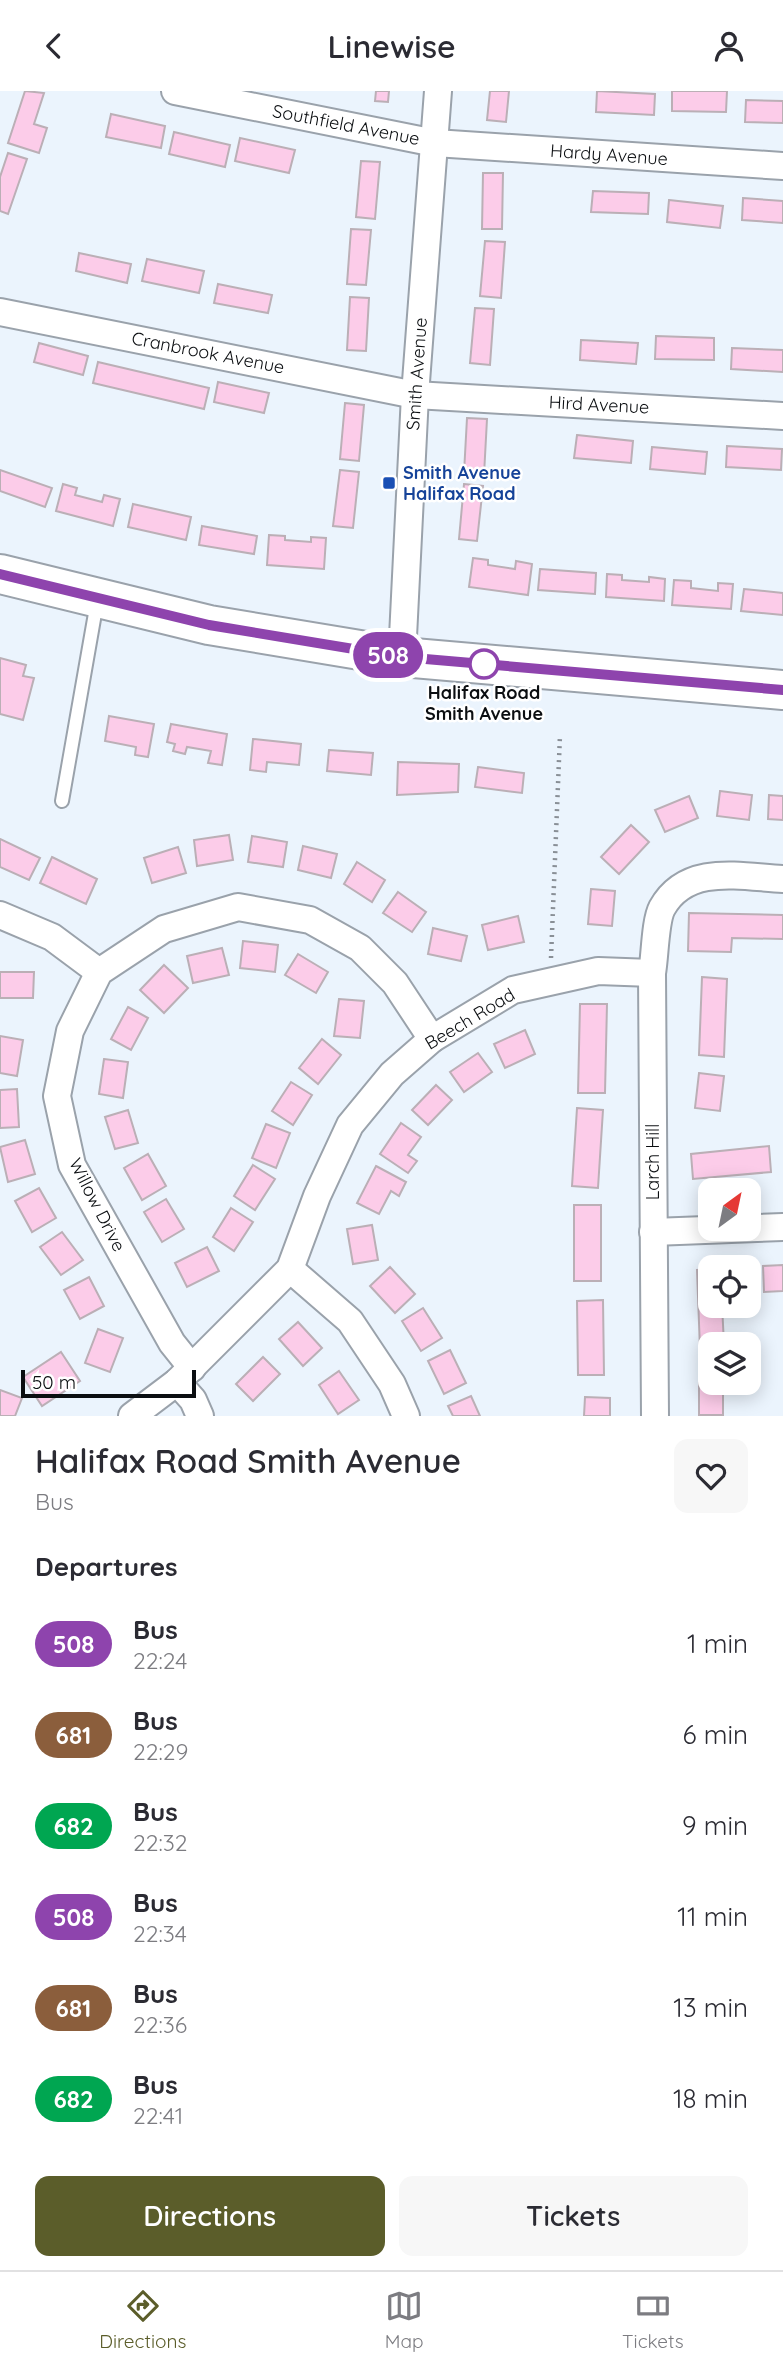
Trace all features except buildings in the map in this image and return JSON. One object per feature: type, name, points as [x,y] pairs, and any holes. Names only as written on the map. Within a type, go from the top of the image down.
[{"type":"highway","points":[[0,574],[209,625],[402,657],[783,690]]},
{"type":"street","name":"Southfield Avenue","points":[[175,91],[435,143]]},
{"type":"street","name":"Smith Avenue","points":[[402,657],[415,395],[438,91]]},
{"type":"street","name":"Hardy Avenue","points":[[435,143],[783,166]]},
{"type":"street","name":"Cranbrook Avenue","points":[[0,312],[415,395]]},
{"type":"street","name":"Hird Avenue","points":[[415,395],[783,416]]},
{"type":"street","name":"Larch Hill","points":[[655,1416],[652,973],[662,909],[680,888],[707,875],[783,879]]},
{"type":"street","points":[[0,915],[52,937],[99,972],[164,929],[238,907],[310,920],[360,948],[396,983],[432,1039]]},
{"type":"street","name":"Beech Road","points":[[132,1416],[185,1375],[290,1269],[317,1196],[350,1125],[392,1074],[432,1039],[513,990],[598,971],[652,973]]},
{"type":"street","name":"Willow Drive","points":[[99,972],[70,1031],[57,1096],[72,1165],[172,1343],[200,1416]]},
{"type":"street","points":[[653,1232],[783,1227]]},
{"type":"street","points":[[290,1269],[350,1321],[392,1384],[406,1416]]},
{"type":"lane","points":[[62,801],[98,598]]},
{"type":"path","points":[[550,982],[560,735]]},
{"type":"bus line","name":"508","points":[[0,574],[209,625],[402,657],[783,690]]},
{"type":"place","name":"Smith Avenue Halifax Road","points":[[389,483]]},
{"type":"place","name":"Halifax Road Smith Avenue","points":[[484,664]]}]
